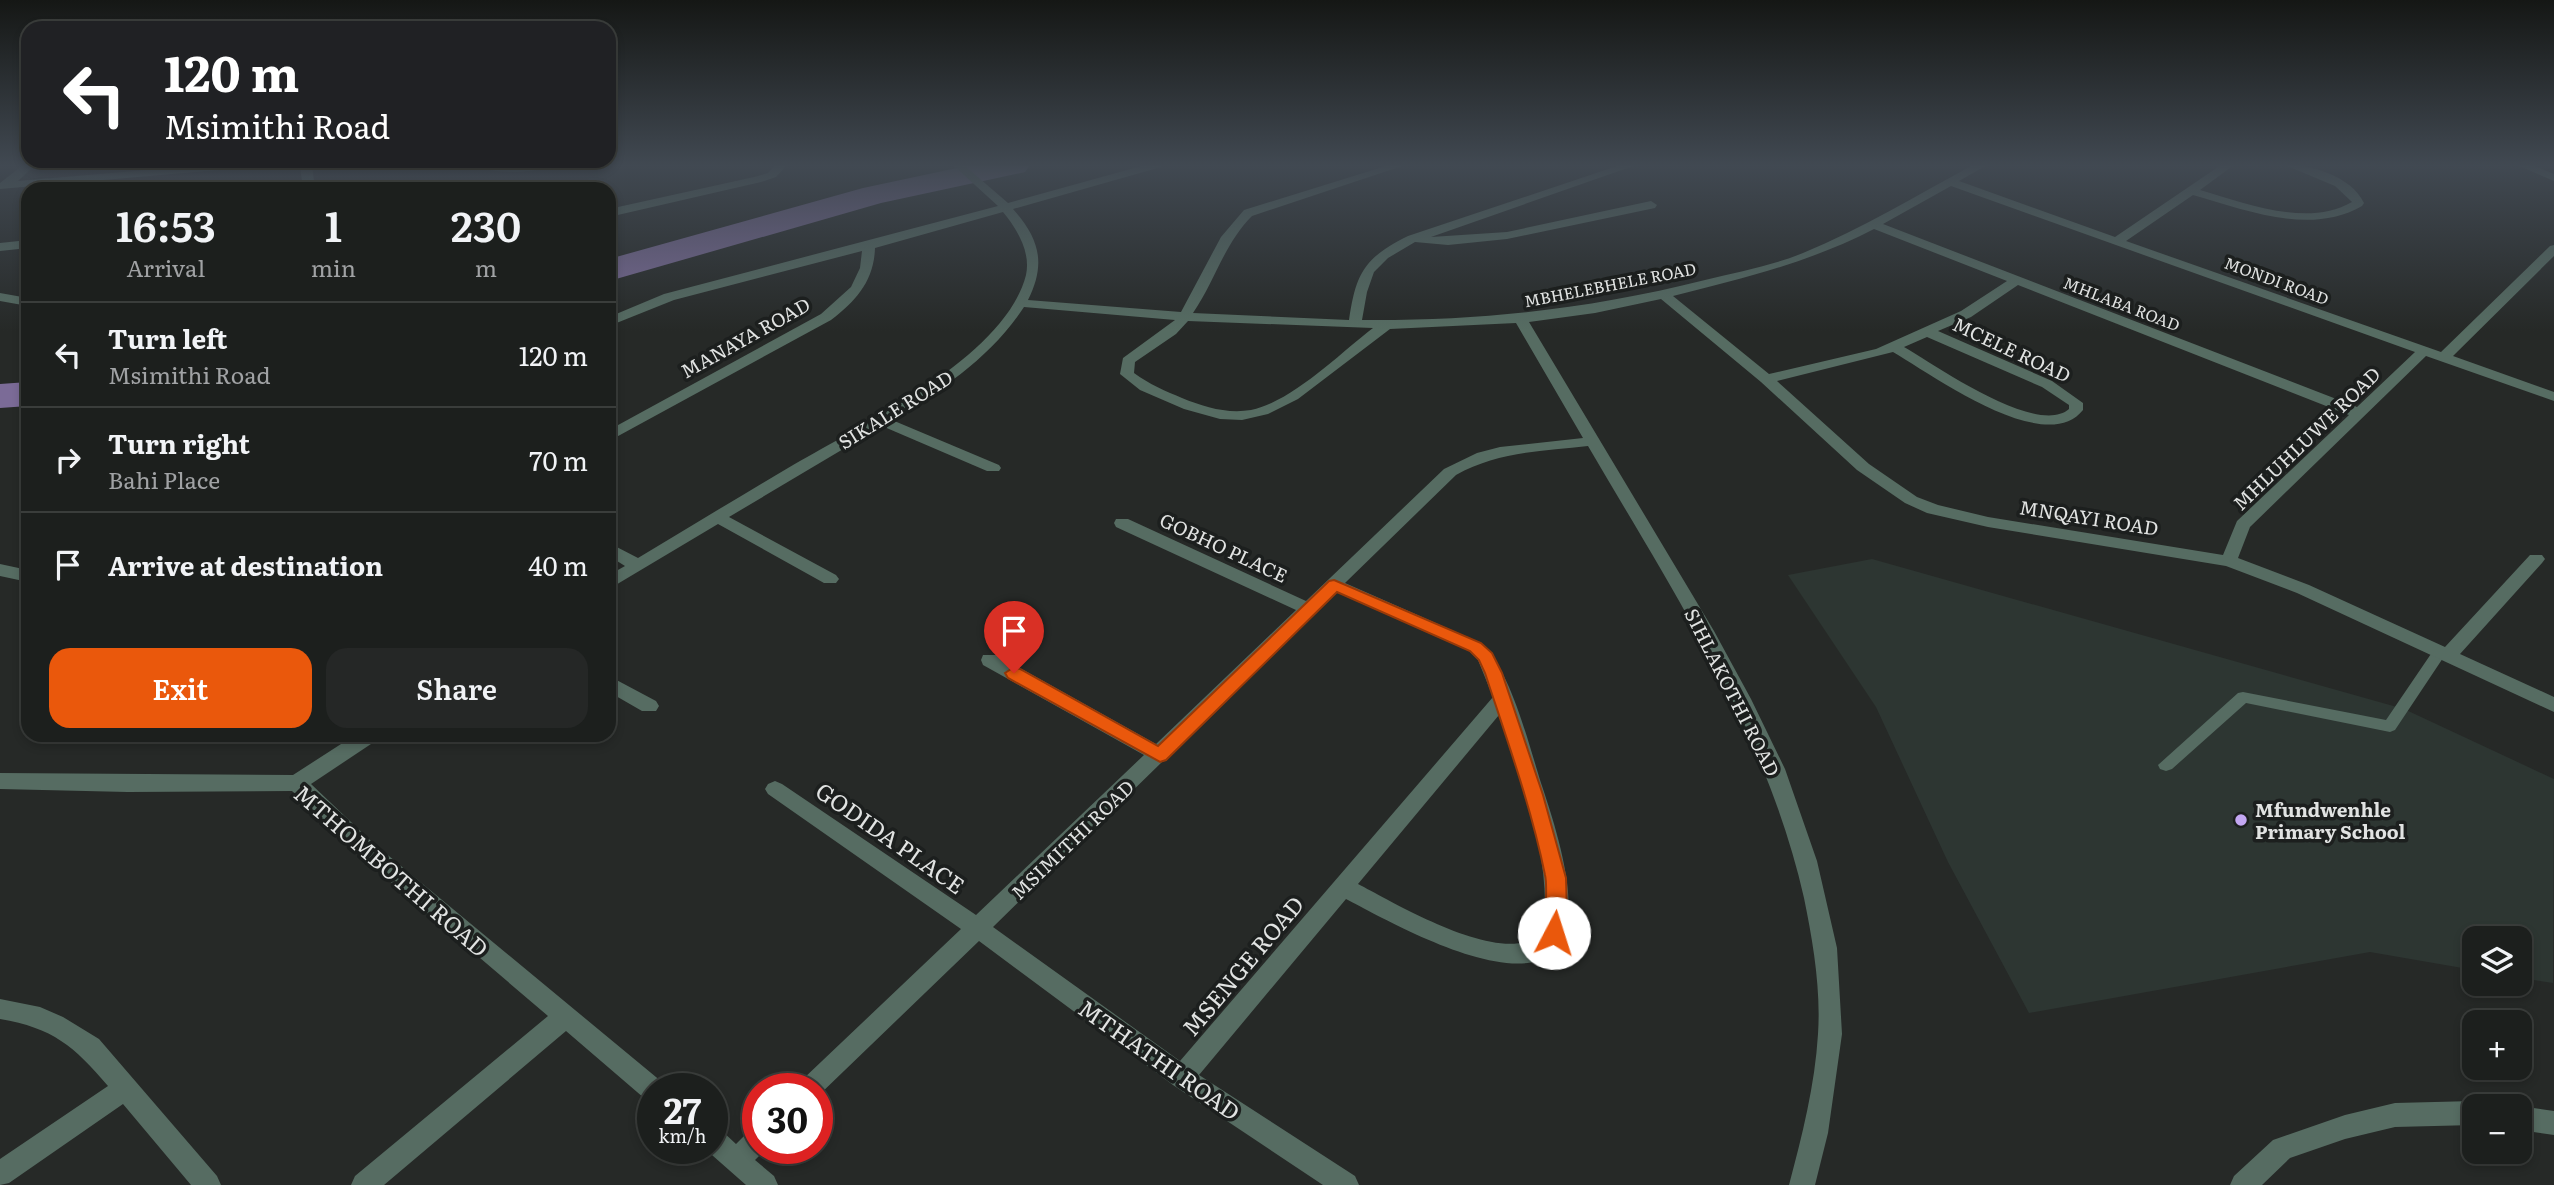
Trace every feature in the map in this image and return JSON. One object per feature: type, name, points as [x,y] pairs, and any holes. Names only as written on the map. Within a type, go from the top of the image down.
[{"type":"street","points":[[616,319],[669,297],[958,220]]},
{"type":"street","name":"SIKALE ROAD","points":[[616,579],[880,420],[968,362],[1000,330],[1021,303],[1031,279],[1034,260],[1027,240],[1015,220]]},
{"type":"street","points":[[1240,220],[1220,247],[1184,318],[1166,336],[1128,362],[1127,374],[1171,399],[1204,412],[1245,415],[1263,412],[1285,401],[1386,324]]},
{"type":"street","points":[[1355,324],[1364,273],[1383,254],[1412,239],[1467,220]]},
{"type":"street","points":[[1412,239],[1440,242],[1489,237],[1574,220]]},
{"type":"street","name":"MBHELEBHELE ROAD","points":[[1021,303],[1184,318],[1355,324],[1520,319],[1664,295],[1776,267],[1882,220]]},
{"type":"street","name":"MONDI ROAD","points":[[2056,220],[2554,397]]},
{"type":"street","points":[[2116,242],[2146,220]]},
{"type":"street","name":"MHLABA ROAD","points":[[1874,225],[2358,413]]},
{"type":"street","points":[[0,247],[21,245]]},
{"type":"street","name":"MANAYA ROAD","points":[[616,432],[782,343],[827,315],[847,300],[859,286],[865,271],[869,246]]},
{"type":"street","points":[[2443,358],[2554,249]]},
{"type":"street","name":"MCELE ROAD","points":[[1766,379],[1845,362],[1893,346],[1965,314],[2016,281]]},
{"type":"street","name":"MNQAYI ROAD","points":[[1664,295],[1766,379],[1872,475],[1911,500],[1933,509],[1988,522],[2229,561],[2302,589],[2554,705]]},
{"type":"street","points":[[0,297],[21,301]]},
{"type":"street","name":"SIHLAKOTHI ROAD","points":[[1520,319],[1741,699],[1775,769],[1806,861],[1826,948],[1830,1034],[1815,1133],[1802,1185]]},
{"type":"street","name":"MCELE ROAD","points":[[1893,346],[1999,408],[2015,414],[2056,419],[2066,418],[2077,410],[2076,403],[2047,384],[1928,332]]},
{"type":"street","name":"MHLUHLUWE ROAD","points":[[2229,561],[2243,525],[2424,351]]},
{"type":"street","points":[[880,420],[993,468]]},
{"type":"street","name":"MSIMITHI ROAD","points":[[827,1073],[1160,755],[1450,472],[1467,460],[1511,451],[1593,441]]},
{"type":"street","points":[[717,517],[830,579]]},
{"type":"street","name":"GOBHO PLACE","points":[[1122,523],[1309,609]]},
{"type":"street","points":[[616,552],[638,566]]},
{"type":"street","points":[[2444,654],[2536,559]]},
{"type":"street","points":[[0,570],[21,574]]},
{"type":"street","points":[[1334,585],[1475,647],[1486,657],[1534,795],[1556,878],[1557,912],[1554,933],[1545,946],[1530,953],[1477,948],[1436,934],[1343,887]]},
{"type":"street","points":[[990,660],[1160,755]]},
{"type":"street","points":[[616,687],[649,706]]},
{"type":"street","name":"MSENGE ROAD","points":[[1182,1077],[1502,699]]},
{"type":"street","points":[[297,783],[359,742]]},
{"type":"street","name":"MTHOMBOTHI ROAD","points":[[0,781],[128,784],[297,783],[365,848],[637,1077]]},
{"type":"street","name":"GODIDA PLACE","points":[[775,789],[978,928]]},
{"type":"street","name":"MTHATHI ROAD","points":[[978,928],[1182,1077],[1346,1185]]},
{"type":"street","points":[[0,1009],[32,1014],[55,1024],[90,1047],[208,1185]]},
{"type":"street","points":[[364,1185],[565,1017]]},
{"type":"street","points":[[0,1174],[126,1088]]},
{"type":"street","points":[[2243,1185],[2282,1149],[2344,1127],[2395,1115],[2462,1113]]},
{"type":"street","points":[[2532,1120],[2554,1123]]},
{"type":"street","points":[[728,1152],[765,1185]]},
{"type":"street","points":[[737,1160],[742,1155]]},
{"type":"lane","points":[[2166,765],[2243,697],[2390,726],[2444,654]]},
{"type":"shaded area","name":"Mfundwenhle Primary School","points":[[1872,559],[2404,709],[2554,779],[2553,983],[2532,980],[2532,926],[2462,926],[2462,968],[2370,952],[2029,1013],[1948,862],[1876,707],[1788,575]]},
{"type":"waterway","points":[[616,268],[785,220]]},
{"type":"waterway","points":[[0,396],[21,394]]},
{"type":"place","name":"Mfundwenhle Primary School","points":[[2241,820]]},
{"type":"route","points":[[1014,673],[1160,755],[1334,585],[1475,647],[1486,657],[1493,673],[1534,795],[1556,878],[1557,912],[1554,933]]}]
